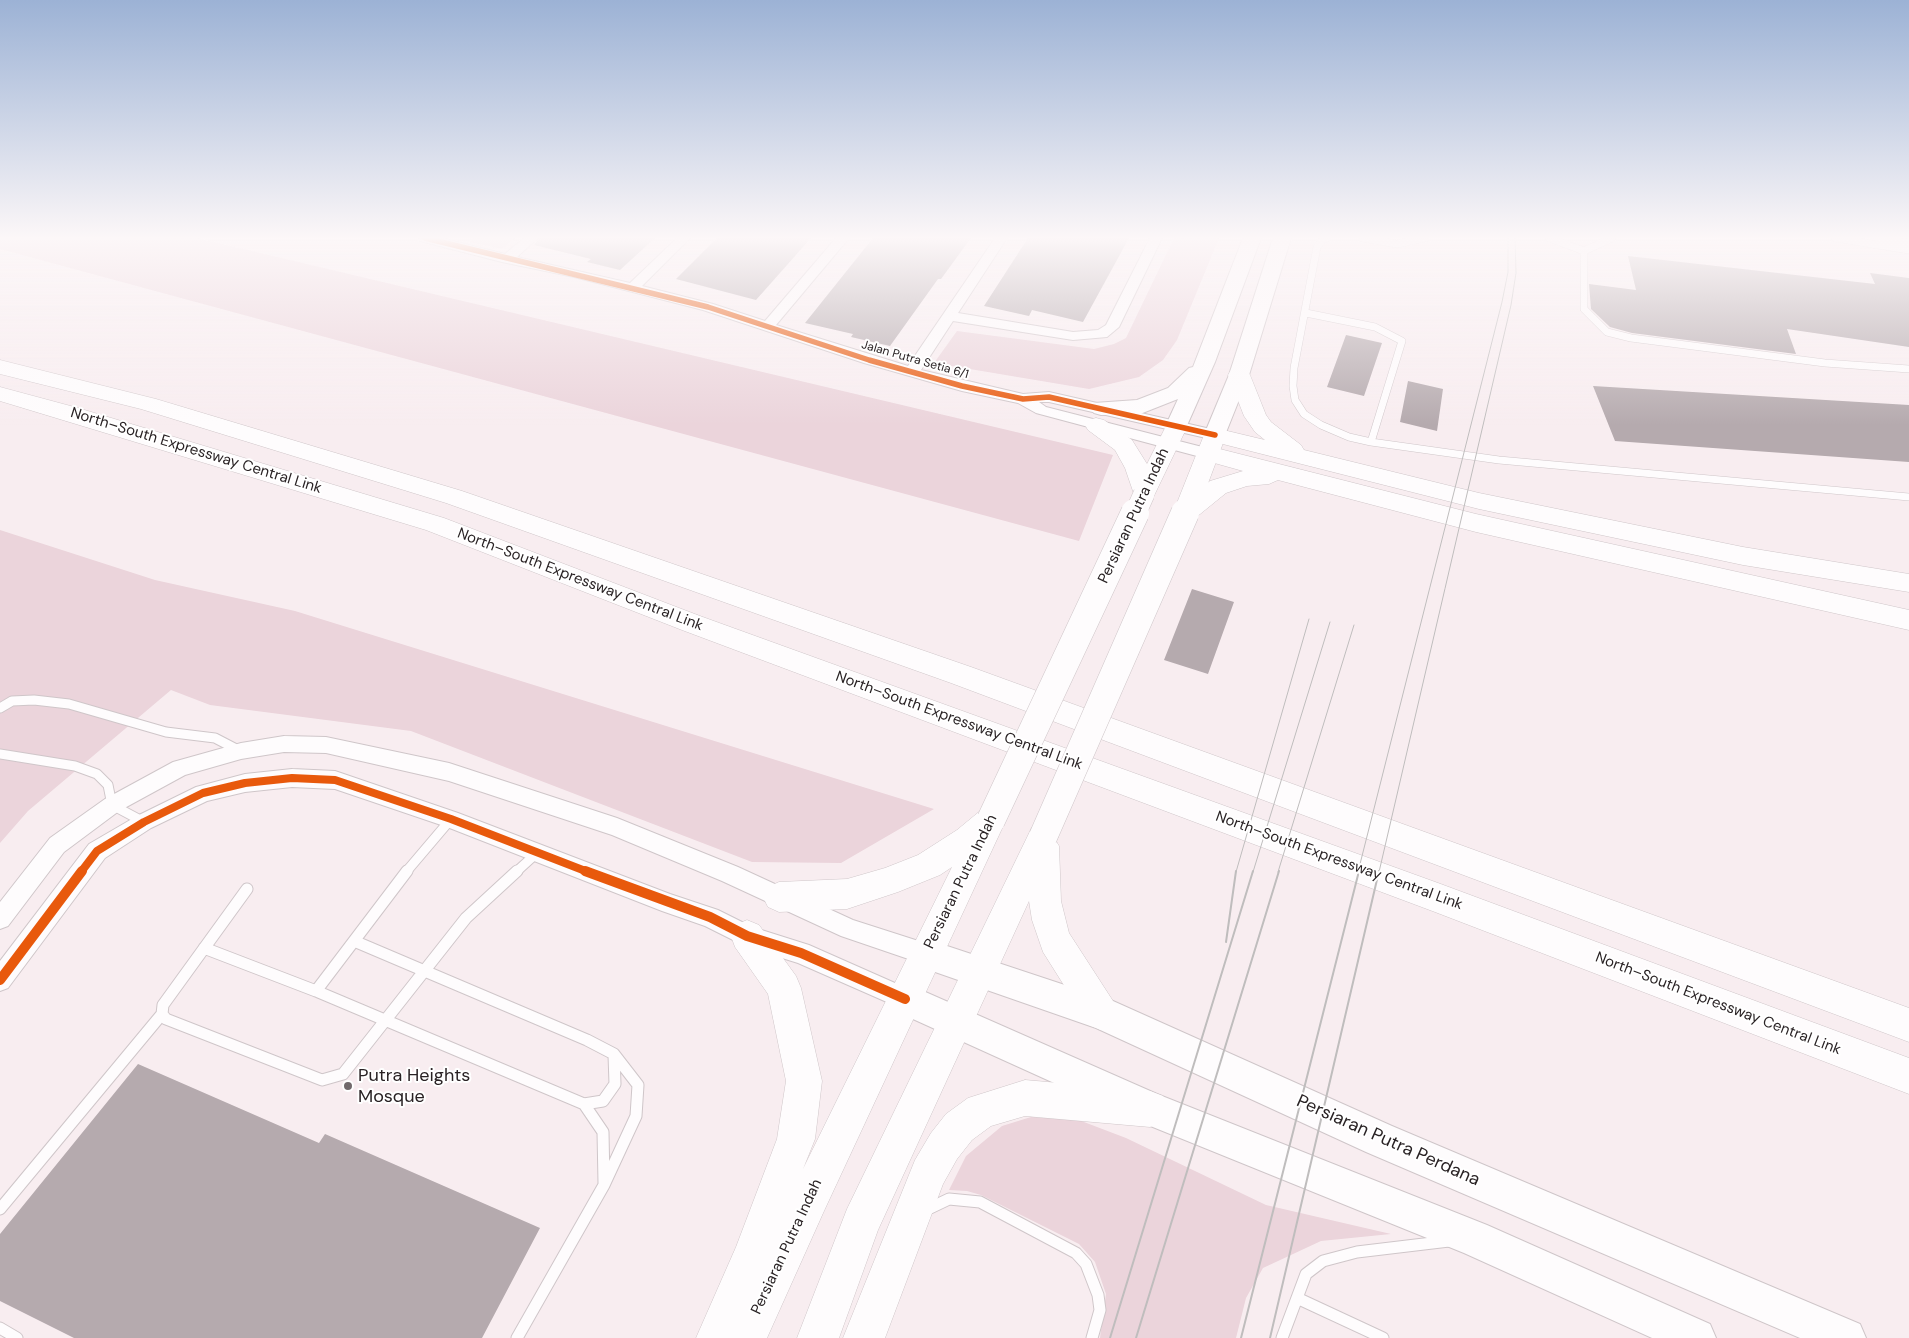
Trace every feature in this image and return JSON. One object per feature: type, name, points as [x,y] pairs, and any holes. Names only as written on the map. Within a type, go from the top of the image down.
[{"type":"main road","points":[[1172,435],[1205,362],[1228,300]]},
{"type":"main road","points":[[818,1338],[861,1223],[1044,837],[1200,480],[1211,445],[1239,375],[1262,300]]},
{"type":"main road","points":[[1144,494],[1138,468],[1124,445],[1099,417],[1140,407],[1175,393],[1205,362]]},
{"type":"main road","name":"North–South Expressway Central Link","points":[[0,366],[148,404],[454,497],[961,675],[1909,1025]]},
{"type":"main road","points":[[1239,375],[1255,416],[1263,427],[1304,468]]},
{"type":"main road","name":"North–South Expressway Central Link","points":[[0,394],[70,413],[435,524],[691,623],[1401,884],[1909,1076]]},
{"type":"main road","name":"Persiaran Putra Indah","points":[[746,1338],[810,1197],[991,820],[1172,435]]},
{"type":"main road","points":[[1211,445],[1304,468],[1479,501],[1734,554],[1909,583]]},
{"type":"main road","points":[[1185,514],[1218,487],[1245,478],[1304,468],[1476,523],[1749,586],[1909,620]]},
{"type":"main road","points":[[779,897],[847,894],[886,882],[929,865],[968,840],[991,820]]},
{"type":"main road","points":[[1044,837],[1043,882],[1050,927],[1055,941],[1068,964],[1101,1013]]},
{"type":"main road","points":[[717,1338],[753,1253],[796,1140],[804,1081],[784,988],[747,936]]},
{"type":"main road","name":"Persiaran Putra Perdana","points":[[926,954],[1101,1013],[1379,1139],[1846,1338]]},
{"type":"main road","points":[[905,1000],[1150,1109],[1474,1238],[1696,1338]]},
{"type":"main road","points":[[864,1338],[928,1173],[944,1146],[959,1127],[981,1111],[1025,1098],[1150,1109]]},
{"type":"street","name":"Jalan Putra Setia 6/1","points":[[682,300],[912,372],[1023,399],[1041,410],[1099,417],[1211,445]]},
{"type":"street","points":[[768,326],[790,300]]},
{"type":"street","points":[[912,372],[961,300]]},
{"type":"street","points":[[951,316],[1073,336],[1102,334],[1112,326],[1125,300]]},
{"type":"street","points":[[0,919],[56,845],[112,805],[180,768],[240,751],[284,744],[326,745],[449,772],[617,827],[730,874],[849,929],[926,954]]},
{"type":"street","points":[[0,980],[97,851],[144,822],[203,793],[245,783],[292,778],[334,780],[451,819],[670,904],[710,917],[747,936],[801,953],[905,1000]]},
{"type":"lane","points":[[1308,300],[1294,368],[1293,386],[1295,400],[1304,414],[1321,425],[1349,437],[1371,442],[1499,460],[1909,497]]},
{"type":"lane","points":[[1584,300],[1584,309],[1607,332],[1631,338],[1825,363],[1909,369]]},
{"type":"lane","points":[[1306,313],[1376,327],[1402,341],[1371,442]]},
{"type":"lane","points":[[0,708],[12,701],[34,700],[69,704],[166,732],[215,738],[240,751]]},
{"type":"lane","points":[[0,754],[75,766],[97,774],[108,785],[112,805],[144,822]]},
{"type":"lane","points":[[316,992],[391,890],[451,819]]},
{"type":"lane","points":[[162,1014],[166,1019],[322,1080],[343,1074],[422,971],[466,918],[538,852]]},
{"type":"lane","points":[[0,1210],[162,1014],[163,1005],[247,889]]},
{"type":"lane","points":[[354,941],[587,1040],[614,1054],[638,1085],[636,1116],[604,1185],[517,1338]]},
{"type":"lane","points":[[204,948],[316,992],[584,1104],[603,1101],[615,1084],[614,1054]]},
{"type":"lane","points":[[584,1104],[603,1132],[604,1185]]},
{"type":"lane","points":[[909,1221],[936,1204],[949,1199],[980,1202],[1076,1253],[1086,1264],[1098,1296],[1100,1310],[1092,1338]]},
{"type":"lane","points":[[1282,1338],[1306,1274],[1323,1261],[1357,1252],[1474,1238]]},
{"type":"lane","points":[[1297,1298],[1383,1338]]},
{"type":"lane","points":[[0,1328],[17,1338]]},
{"type":"shaded area","points":[[190,300],[461,300],[1113,455],[1079,541]]},
{"type":"shaded area","points":[[1144,300],[1193,300],[1177,340],[1163,360],[1139,377],[1089,389],[934,363],[957,331],[1094,349],[1114,344],[1126,338]]},
{"type":"shaded area","points":[[0,530],[155,580],[295,611],[934,809],[841,863],[752,862],[411,731],[210,705],[171,690],[28,811],[0,843]]},
{"type":"shaded area","points":[[1031,1117],[1076,1119],[1126,1138],[1266,1205],[1391,1234],[1321,1241],[1263,1268],[1246,1298],[1236,1338],[1100,1338],[1106,1294],[1095,1262],[1079,1244],[981,1195],[967,1191],[949,1190],[966,1156],[1002,1126]]},
{"type":"building","points":[[823,300],[923,300],[890,346],[851,337],[853,334],[805,323]]},
{"type":"building","points":[[988,300],[1095,300],[1083,322],[1032,310],[1029,316],[984,306]]},
{"type":"building","points":[[1590,300],[1909,300],[1909,347],[1787,329],[1796,354],[1632,333],[1610,327],[1591,309]]},
{"type":"building","points":[[1346,335],[1382,343],[1364,396],[1327,387]]},
{"type":"building","points":[[1408,381],[1443,389],[1437,431],[1400,422]]},
{"type":"building","points":[[1593,386],[1909,405],[1909,462],[1615,441]]},
{"type":"building","points":[[1192,589],[1234,602],[1208,674],[1164,660]]},
{"type":"building","points":[[138,1064],[319,1143],[325,1134],[540,1228],[482,1338],[74,1338],[0,1301],[0,1234]]},
{"type":"tram line","points":[[1358,872],[1502,300]]},
{"type":"tram line","points":[[1379,872],[1512,300]]},
{"type":"tram line","points":[[1236,872],[1309,619]]},
{"type":"tram line","points":[[1253,872],[1330,622]]},
{"type":"tram line","points":[[1278,872],[1354,625]]},
{"type":"tram line","points":[[1226,942],[1236,871]]},
{"type":"tram line","points":[[1110,1338],[1253,871]]},
{"type":"tram line","points":[[1136,1338],[1279,871]]},
{"type":"tram line","points":[[1241,1338],[1359,871]]},
{"type":"tram line","points":[[1270,1338],[1379,871]]},
{"type":"cycle path","points":[[682,300],[708,307],[869,360],[962,386],[1023,399],[1049,397],[1215,435]]},
{"type":"cycle path","points":[[0,980],[97,851],[144,822],[203,793],[245,783],[292,778],[335,780],[451,819],[670,904],[710,917],[747,936],[801,953],[905,999]]},
{"type":"place","name":"Putra Heights Mosque","points":[[348,1086]]}]
